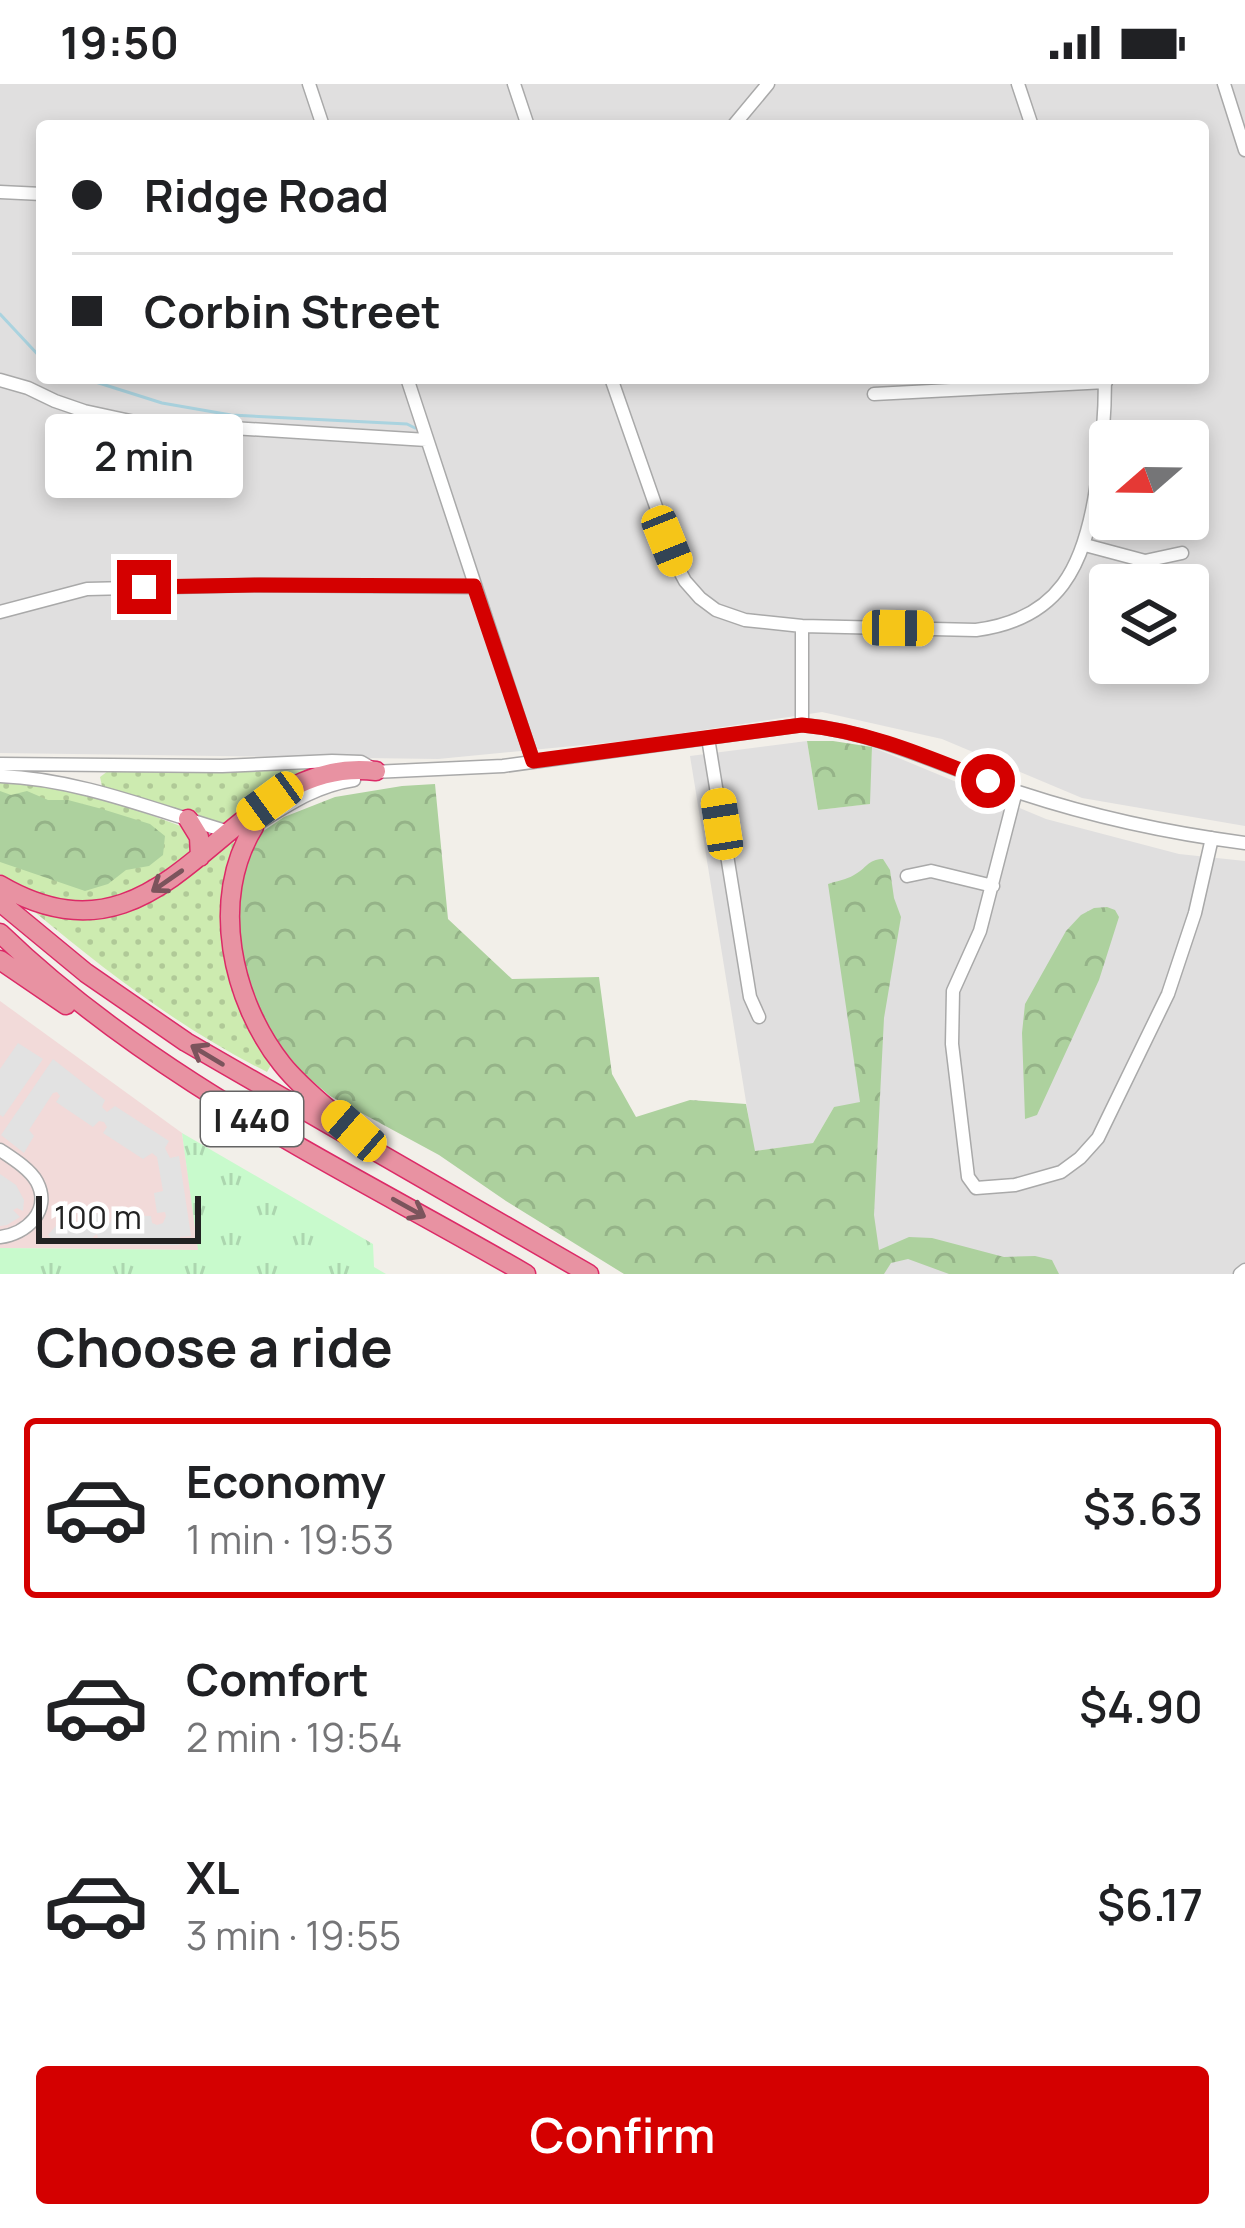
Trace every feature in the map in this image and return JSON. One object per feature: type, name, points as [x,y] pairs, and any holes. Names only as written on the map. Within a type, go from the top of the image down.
[{"type":"highway","points":[[0,885],[27,899],[62,908],[106,908],[145,896],[173,879],[270,801],[305,782],[338,772],[376,771]]},
{"type":"highway","points":[[188,819],[199,837],[200,856]]},
{"type":"highway","points":[[254,827],[238,865],[232,905],[232,945],[246,1001],[284,1066],[381,1154]]},
{"type":"highway","name":"I 440","points":[[0,902],[152,1020],[281,1099],[590,1274]]},
{"type":"highway","name":"I 440","points":[[0,933],[70,996],[172,1071],[526,1274]]},
{"type":"highway","points":[[0,960],[132,1044]]},
{"type":"street","points":[[309,84],[321,120]]},
{"type":"street","points":[[514,84],[526,120]]},
{"type":"street","points":[[738,120],[768,84]]},
{"type":"street","points":[[1018,84],[1030,120]]},
{"type":"street","points":[[1224,84],[1245,150]]},
{"type":"street","points":[[0,192],[36,194]]},
{"type":"street","points":[[0,380],[85,411],[135,422],[427,440]]},
{"type":"street","points":[[409,384],[533,761]]},
{"type":"street","points":[[613,384],[685,581],[716,610],[746,620],[802,626],[976,631],[1026,618],[1069,578],[1085,545],[1103,444],[1106,384]]},
{"type":"street","points":[[874,394],[1040,384]]},
{"type":"street","points":[[1085,545],[1145,562],[1181,553]]},
{"type":"street","points":[[0,612],[87,590],[474,586]]},
{"type":"street","points":[[802,626],[802,725]]},
{"type":"street","points":[[0,776],[89,790],[241,832],[307,794],[376,771],[470,768],[802,725],[835,728],[907,748],[1082,813],[1245,842]]},
{"type":"street","points":[[708,738],[750,998],[759,1017]]},
{"type":"street","points":[[0,764],[222,766],[332,761],[361,762],[376,771]]},
{"type":"street","points":[[89,790],[92,766]]},
{"type":"street","points":[[1016,791],[980,932],[953,991],[952,1044],[968,1177],[976,1188],[1015,1185],[1061,1172],[1098,1138],[1168,994],[1195,913],[1212,838]]},
{"type":"street","points":[[907,876],[931,872],[994,886]]},
{"type":"street","points":[[0,1150],[37,1182],[41,1197],[40,1211],[30,1226],[0,1237]]},
{"type":"shaded area","points":[[0,84],[1245,84],[1245,826],[1082,798],[942,739],[822,712],[636,740],[438,759],[0,753]]},
{"type":"shaded area","points":[[807,741],[818,810],[869,804],[872,747],[1046,819],[1179,854],[1245,861],[1245,1274],[882,1274],[834,1107],[813,1143],[754,1151],[690,756]]},
{"type":"shaded area","points":[[0,1001],[182,1133],[199,1250],[0,1248]]},
{"type":"shaded area","points":[[18,1043],[43,1059],[3,1117],[0,1069]]},
{"type":"shaded area","points":[[53,1059],[105,1100],[102,1107],[107,1112],[115,1106],[169,1141],[165,1148],[170,1158],[179,1156],[191,1236],[180,1237],[179,1245],[99,1244],[97,1234],[93,1243],[72,1244],[55,1242],[48,1235],[61,1220],[83,1224],[84,1214],[106,1214],[110,1223],[113,1215],[151,1216],[157,1225],[166,1216],[157,1213],[154,1193],[163,1191],[157,1157],[152,1153],[143,1159],[103,1133],[104,1122],[93,1127],[56,1102],[57,1092],[29,1130],[34,1136],[24,1153],[1,1135]]},
{"type":"shaded area","points":[[0,1174],[16,1185],[24,1200],[23,1211],[13,1210],[20,1217],[0,1226]]},
{"type":"green space","points":[[807,741],[872,747],[870,804],[818,810]]},
{"type":"green space","points":[[311,769],[311,776],[230,827],[103,791],[100,777],[108,771]]},
{"type":"green space","points":[[0,781],[93,797],[183,827],[189,854],[184,863],[119,900],[50,901],[12,885],[0,874]]},
{"type":"green space","points":[[435,784],[448,919],[512,979],[599,977],[612,1074],[636,1117],[690,1100],[746,1104],[755,1151],[813,1143],[834,1107],[860,1102],[828,884],[883,859],[901,917],[884,1018],[874,1215],[879,1250],[909,1237],[932,1238],[1004,1257],[1052,1260],[1059,1274],[949,1274],[908,1259],[891,1263],[884,1274],[624,1274],[439,1155],[330,1096],[276,1041],[255,1005],[239,937],[246,854],[259,834],[284,817],[335,797]]},
{"type":"green space","points":[[0,791],[68,800],[150,824],[165,836],[163,855],[149,866],[126,870],[108,884],[85,891],[0,862]]},
{"type":"green space","points":[[230,838],[238,846],[272,1063],[267,1072],[147,999],[36,913],[96,916],[121,911],[166,890]]},
{"type":"green space","points":[[1107,907],[1119,917],[1099,980],[1037,1115],[1025,1119],[1025,1004],[1066,931],[1081,915]]},
{"type":"green space","points":[[182,1133],[373,1244],[374,1267],[386,1274],[0,1274],[0,1248],[198,1250]]},
{"type":"waterway","points":[[0,314],[36,353]]},
{"type":"waterway","points":[[102,384],[162,403],[231,415],[415,428]]},
{"type":"route","points":[[144,587],[474,586],[533,761],[802,725],[835,728],[907,748],[988,781]]}]
